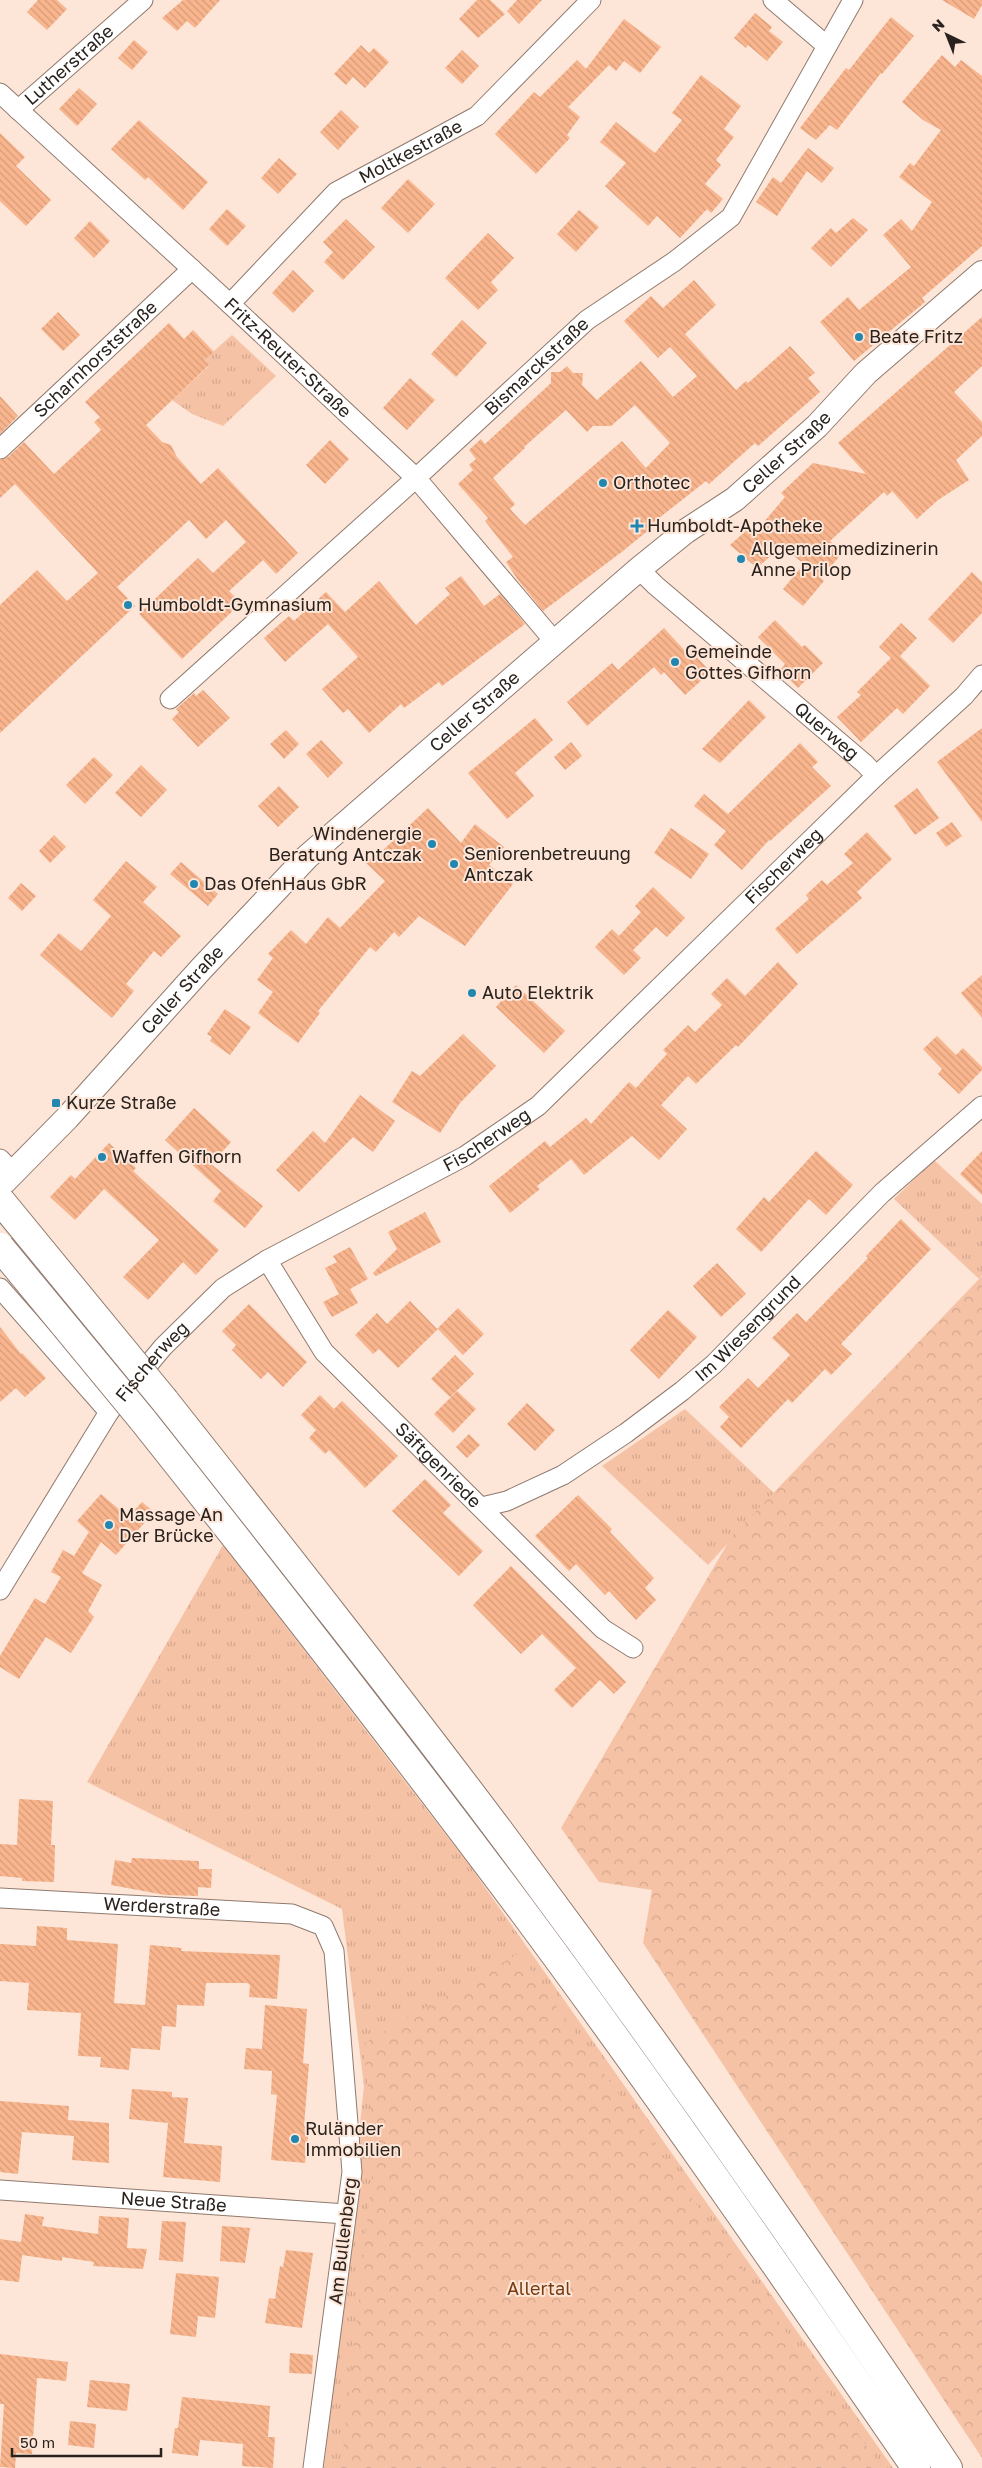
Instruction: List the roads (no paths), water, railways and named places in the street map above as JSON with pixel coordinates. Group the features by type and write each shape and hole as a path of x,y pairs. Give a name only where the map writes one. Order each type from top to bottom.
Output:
{"highway":[{"path":"0,1200 165,1401 334,1615 499,1831 626,2003 853,2326 948,2468"},
{"path":"0,1247 142,1419 278,1591 521,1908 694,2149 916,2468"}],"street":[{"name":"Lutherstraße","path":"18,110 143,0"},
{"name":"Moltkestraße","path":"230,304 336,192 477,116 590,0"},
{"path":"773,0 827,46"},
{"name":"Bismarckstraße","path":"170,699 416,478 587,320 675,262 731,217 853,0"},
{"name":"Fritz-Reuter-Straße","path":"0,93 416,478 555,642"},
{"name":"Scharnhorststraße","path":"0,450 192,269"},
{"name":"Celler Straße","path":"4,1173 308,857 639,569 686,531 735,499 817,426 866,373 982,273"},
{"name":"Querweg","path":"639,569 655,585 865,764 876,776"},
{"name":"Fischerweg","path":"0,1590 109,1412 163,1347 223,1288 267,1260 464,1156 538,1106 876,776 964,696 982,675"},
{"path":"964,696 982,688"},
{"name":"Im Wiesengrund","path":"482,1507 507,1501 563,1475 626,1433 682,1391 714,1364 882,1193 982,1106"},
{"name":"Säftgenriede","path":"267,1260 324,1352 603,1629 633,1648"},
{"path":"0,1288 109,1412"},
{"name":"Werderstraße","path":"0,1898 292,1914 323,1926"},
{"name":"Am Bullenberg","path":"313,2468 352,2172 334,1951 323,1926"},
{"name":"Neue Straße","path":"0,2190 346,2214"}],"place":[{"name":"Beate Fritz","path":"859,337"},
{"name":"Orthotec","path":"603,483"},
{"name":"Humboldt-Apotheke","path":"637,526"},
{"name":"Allgemeinmedizinerin Anne Prilop","path":"741,559"},
{"name":"Humboldt-Gymnasium","path":"128,605"},
{"name":"Gemeinde Gottes Gifhorn","path":"675,662"},
{"name":"Windenergie Beratung Antczak","path":"432,844"},
{"name":"Seniorenbetreuung Antczak","path":"454,864"},
{"name":"Das OfenHaus GbR","path":"194,884"},
{"name":"Auto Elektrik","path":"472,993"},
{"name":"Kurze Straße","path":"56,1103"},
{"name":"Waffen Gifhorn","path":"102,1157"},
{"name":"Massage An Der Brücke","path":"109,1525"},
{"name":"Ruländer Immobilien","path":"295,2139"}],"park label":[{"name":"Allertal","path":"539,2289"}]}
